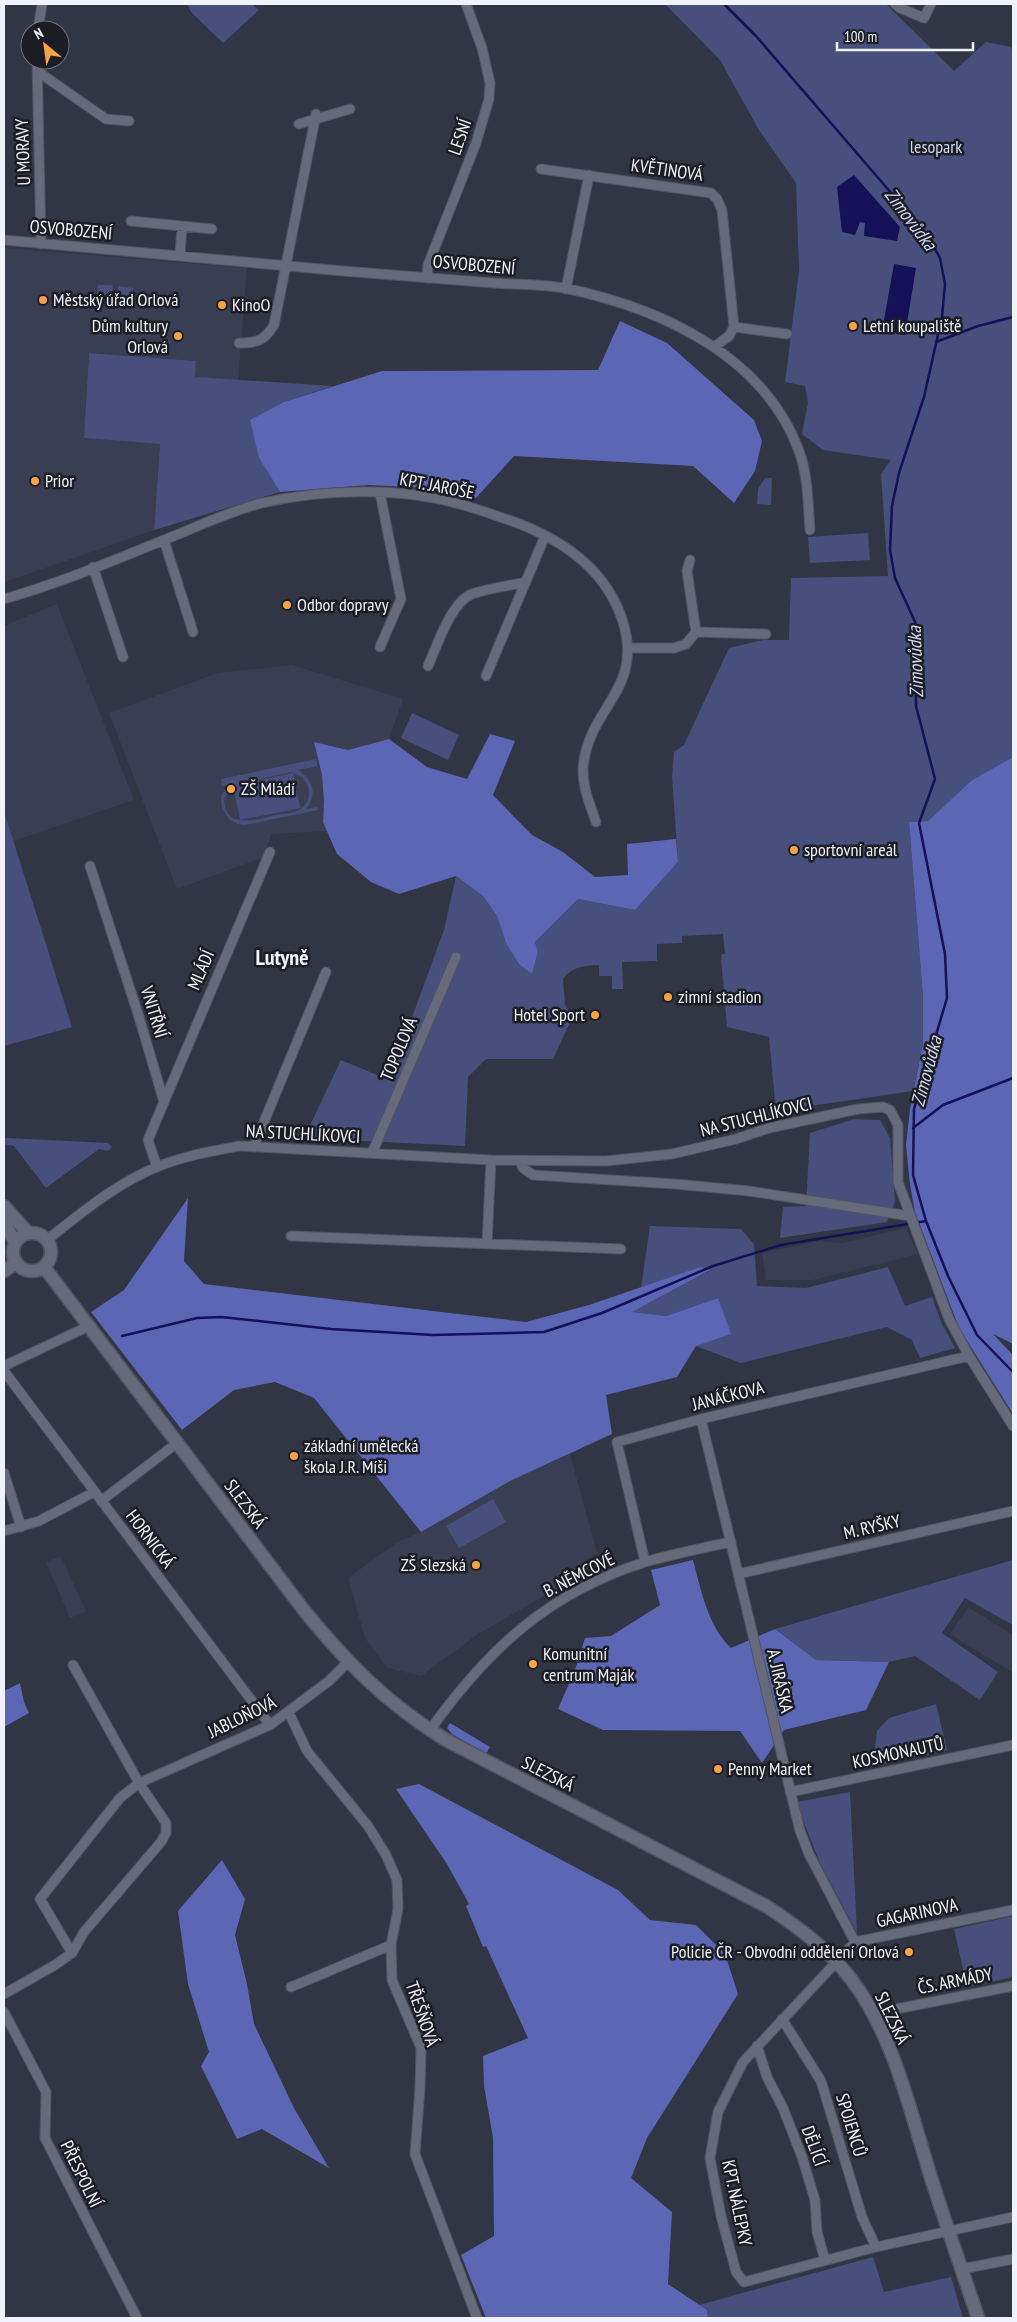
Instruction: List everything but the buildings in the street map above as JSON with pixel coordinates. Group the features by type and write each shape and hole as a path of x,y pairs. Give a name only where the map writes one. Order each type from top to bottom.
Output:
{"street":[{"path":"40,20 42,4"},
{"name":"LESNÍ","path":"427,278 428,265 476,143 489,98 490,83 482,48 466,4"},
{"path":"895,4 924,18 931,4"},
{"path":"37,71 106,119 130,121"},
{"name":"U MORAVY","path":"37,71 42,244"},
{"path":"300,124 315,117 350,109"},
{"path":"239,343 255,343 266,338 274,326 315,117"},
{"name":"KVĚTINOVÁ","path":"541,170 711,193 717,199 722,210 734,327"},
{"path":"566,289 589,175"},
{"path":"131,221 212,228"},
{"path":"180,256 182,226"},
{"name":"OSVOBOZENÍ","path":"4,240 566,289 613,300 697,335 747,372 766,392 793,437 803,465 810,530"},
{"path":"714,347 729,336 734,327 787,334"},
{"path":"380,493 401,599 380,647"},
{"name":"KPT. JAROŠE","path":"4,599 263,503 309,495 401,494 457,503 520,524 545,536 584,560 602,579 610,591 623,621 629,648 624,677 588,743 584,761 583,778 596,822"},
{"path":"486,676 545,536"},
{"path":"164,540 193,632"},
{"path":"629,648 674,648 686,644 696,632 687,571 690,560"},
{"path":"94,567 123,657"},
{"path":"428,666 451,615 461,601 471,594 526,582"},
{"path":"696,632 766,634"},
{"name":"MLÁDÍ","path":"164,1102 270,852"},
{"name":"VNITŘNÍ","path":"90,866 139,1017 164,1102"},
{"name":"TOPOLOVÁ","path":"372,1153 456,957"},
{"path":"254,1146 326,972"},
{"path":"157,1167 148,1140 164,1102"},
{"name":"NA STUCHLÍKOVCI","path":"47,1240 128,1182 157,1167 212,1151 254,1146 491,1160 606,1161 672,1154 736,1139 769,1128 858,1109 883,1107 890,1110 898,1125 898,1182 949,1319 969,1356 1013,1426"},
{"path":"487,1244 491,1160"},
{"path":"520,1161 523,1168 533,1176 749,1191 910,1216"},
{"path":"4,1206 28,1233"},
{"path":"4,1222 15,1242"},
{"path":"28,1233 39,1234 47,1240 50,1245 50,1257 44,1267 32,1271 26,1270 16,1263 12,1252 15,1242 28,1233"},
{"path":"291,1236 621,1249"},
{"path":"4,1271 16,1263"},
{"name":"SLEZSKÁ","path":"44,1267 299,1604 348,1662 392,1703 430,1730 495,1767 766,1906 810,1936 837,1963 852,1980 874,2017 895,2065 947,2230 978,2318"},
{"path":"4,1366 89,1326"},
{"name":"JANÁČKOVA","path":"645,1562 616,1442 700,1418 969,1356"},
{"name":"HORNICKÁ","path":"4,1371 270,1725"},
{"name":"A. JIRÁSKA","path":"700,1418 800,1831 809,1854 855,1942"},
{"path":"101,1501 177,1443"},
{"path":"4,1473 21,1527"},
{"path":"4,1531 39,1521 94,1492"},
{"name":"M. RYŠKY","path":"738,1574 1013,1510"},
{"name":"B. NĚMCOVÉ","path":"430,1730 463,1686 493,1653 515,1632 561,1599 606,1577 645,1562 731,1542"},
{"name":"JABLOŇOVÁ","path":"72,1952 40,1899 120,1798 139,1782 270,1725 289,1713 329,1681 348,1662"},
{"path":"4,1994 55,1965 72,1952 84,1932 161,1842 166,1833 166,1823 139,1782 74,1665"},
{"name":"TŘEŠŇOVÁ","path":"289,1713 307,1751 368,1826 386,1855 397,1880 398,1909 391,1945 392,1980 421,2048 415,2154 477,2318"},
{"name":"KOSMONAUTŮ","path":"790,1792 1013,1745"},
{"name":"GAGARINOVA","path":"837,1963 855,1942 1013,1910"},
{"path":"291,1987 391,1945"},
{"name":"KPT. NÁLEPKY","path":"837,1963 782,2018 743,2062 718,2112 710,2158 721,2216 736,2272 744,2282 947,2230"},
{"name":"ČS. ARMÁDY","path":"874,2017 896,2009 1013,1986"},
{"name":"PŘESPOLNÍ","path":"4,2012 46,2092 45,2138 137,2318"},
{"name":"SPOJENCŮ","path":"782,2018 821,2081 862,2217 876,2247"},
{"name":"DĚLÍCÍ","path":"757,2046 767,2077 783,2108 802,2157 815,2200 817,2232 825,2260"},
{"path":"947,2230 1013,2217"},
{"path":"962,2269 1013,2259"}],"shaded area":[{"path":"854,175 900,227 897,241 864,236 865,223 860,222 855,235 842,232 837,187"},
{"path":"4,248 247,268 238,381 195,377 196,361 89,353 84,438 160,444 154,530 5,582"},
{"path":"894,264 916,268 905,335 882,331"},
{"path":"620,321 667,343 754,420 762,441 755,471 734,503 693,466 514,456 476,498 428,488 369,485 280,492 259,458 250,420 284,402 382,371 598,370"},
{"path":"57,604 134,800 13,841 4,811 4,626"},
{"name":"ZŠ Mládí","path":"292,665 403,699 389,739 348,750 315,742 322,775 323,822 327,831 271,834 264,857 177,889 109,713 218,673"},
{"path":"490,734 515,741 493,795 532,835 563,852 595,877 628,875 627,844 676,839 678,862 635,910 578,899 535,942 538,952 532,974 519,964 506,943 497,916 483,896 456,876 399,894 371,882 337,854 323,822 322,775 314,742 348,750 389,739 427,767 467,779"},
{"path":"1013,757 1013,1344 993,1334 1013,1355 1013,1414 959,1328 915,1212 906,1145 910,1109 923,1043 923,997 909,822 928,821 972,780"},
{"path":"188,1198 184,1261 204,1284 526,1322 589,1305 700,1267 710,1270 632,1312 666,1316 718,1298 731,1334 696,1346 677,1377 606,1395 612,1434 510,1481 421,1532 314,1398 275,1382 234,1390 182,1430 91,1312 124,1290"},
{"path":"906,1228 918,1254 813,1280 766,1280 762,1253 819,1241 843,1243"},
{"name":"ZŠ Slezská","path":"570,1454 597,1553 584,1561 589,1570 478,1634 421,1676 387,1668 365,1638 348,1578 396,1543 421,1532 510,1481"},
{"path":"61,1556 86,1611 70,1618 46,1562"},
{"path":"693,1560 706,1607 716,1629 731,1648 775,1629 816,1660 889,1662 866,1710 784,1730 762,1763 740,1731 603,1730 558,1709 576,1667 585,1638 611,1636 660,1605 651,1570"},
{"path":"968,1607 1013,1635 1013,1673 950,1634"},
{"path":"20,1683 24,1702 29,1713 4,1727 4,1691"},
{"path":"450,1723 490,1747 486,1754 452,1734 447,1728"},
{"path":"419,1784 618,1890 650,1920 696,1925 725,1954 738,1994 647,2138 631,2178 672,2212 668,2284 707,2310 708,2318 486,2318 461,2255 494,2236 493,2138 484,2086 483,2056 528,2038 486,1946 483,1947 466,1906 469,1904 447,1864 396,1789"},
{"path":"222,1860 245,1899 235,1935 247,1984 254,2024 294,2108 329,2168 262,2129 237,2139 201,2066 209,2052 188,1984 178,1911"}],"green space":[{"path":"187,4 252,4 259,10 223,43 191,12"},
{"name":"lesopark","path":"665,4 886,4 954,71 986,42 1011,47 1013,52 1013,757 972,780 928,821 909,822 923,997 923,1043 913,1091 776,1111 769,1037 727,1027 721,958 722,954 725,954 723,934 682,936 682,943 657,944 657,961 622,962 623,989 612,989 612,976 599,976 599,965 579,967 571,971 563,979 565,1004 572,1018 553,1059 486,1059 468,1077 465,1146 304,1138 341,1060 389,1080 444,930 456,876 483,896 497,916 506,943 532,974 538,952 535,942 578,899 635,910 678,862 672,777 674,752 684,745 729,648 763,640 789,640 791,578 888,576 881,474 891,460 823,450 802,434 808,403 805,386 785,382 799,270 796,183 759,130 720,60"},
{"path":"98,285 113,285 112,296 97,294"},
{"path":"118,286 133,288 132,297 118,296"},
{"path":"89,353 196,361 195,377 333,386 284,402 259,458 280,492 154,530 160,444 84,438"},
{"path":"765,478 772,478 771,505 757,504 758,489"},
{"path":"868,533 870,560 810,563 808,537"},
{"path":"412,713 459,735 448,760 401,738"},
{"path":"316,759 317,766 298,770 307,778 312,788 312,798 306,809 317,807 318,810 245,825 237,824 229,819 222,808 221,796 228,785 222,786 221,779","holes":["291,772 302,777 308,786 309,792 306,803 297,811 251,820 240,820 300,808 293,773 234,785","233,785 240,820 230,816 224,799"]},
{"path":"4,811 72,1027 4,1046"},
{"path":"854,1119 880,1120 890,1138 895,1202 887,1222 780,1238 783,1207 806,1206 810,1133"},
{"path":"4,1139 108,1143 112,1147 108,1151 99,1149 46,1188 14,1146 4,1144"},
{"path":"650,1226 741,1229 754,1244 757,1286 806,1288 888,1267 905,1306 932,1297 942,1324 955,1348 920,1358 912,1340 887,1327 741,1363 696,1346 718,1298 666,1316 631,1312 709,1271 700,1267 641,1288"},
{"path":"493,1499 506,1522 459,1548 446,1526"},
{"path":"1013,1560 1013,1625 965,1598 942,1633 998,1672 980,1700 915,1656 889,1662 816,1660 775,1629"},
{"path":"936,1704 947,1750 873,1766 877,1731 889,1718"},
{"path":"850,1792 857,1933 820,1863 796,1802"},
{"path":"1013,1916 1013,1977 967,1987 954,1929"},
{"path":"873,2257 884,2292 951,2277 963,2318 708,2318 707,2310 699,2305"}],"waterway":[{"name":"Zimovůdka","path":"724,4 756,36 892,194 931,242 940,258 945,284 942,317 924,397 899,473 892,506 890,550 895,578 916,624 916,706 935,779 919,823 945,954 947,998 914,1109 913,1175 926,1221 948,1276 977,1335 1013,1372"},
{"path":"936,342 978,326 1013,317"},
{"path":"913,1128 943,1105 1013,1078"},
{"path":"122,1336 197,1318 221,1317 331,1329 433,1335 544,1332 602,1313 713,1266 781,1245 926,1221"}],"place":[{"name":"Městský úřad Orlová","path":"43,300"},
{"name":"KinoO","path":"222,305"},
{"name":"Letní koupaliště","path":"853,326"},
{"name":"Dům kultury Orlová","path":"178,336"},
{"name":"Prior","path":"35,481"},
{"name":"Odbor dopravy","path":"287,605"},
{"name":"ZŠ Mládí","path":"231,789"},
{"name":"sportovní areál","path":"794,850"},
{"name":"zimní stadion","path":"668,997"},
{"name":"Hotel Sport","path":"595,1015"},
{"name":"základní umělecká škola J.R. Míši","path":"294,1456"},
{"name":"ZŠ Slezská","path":"476,1565"},
{"name":"Komunitní centrum Maják","path":"533,1664"},
{"name":"Penny Market","path":"718,1769"},
{"name":"Policie ČR - Obvodní oddělení Orlová","path":"909,1952"}],"district":[{"name":"Lutyně","path":"282,957"}]}
